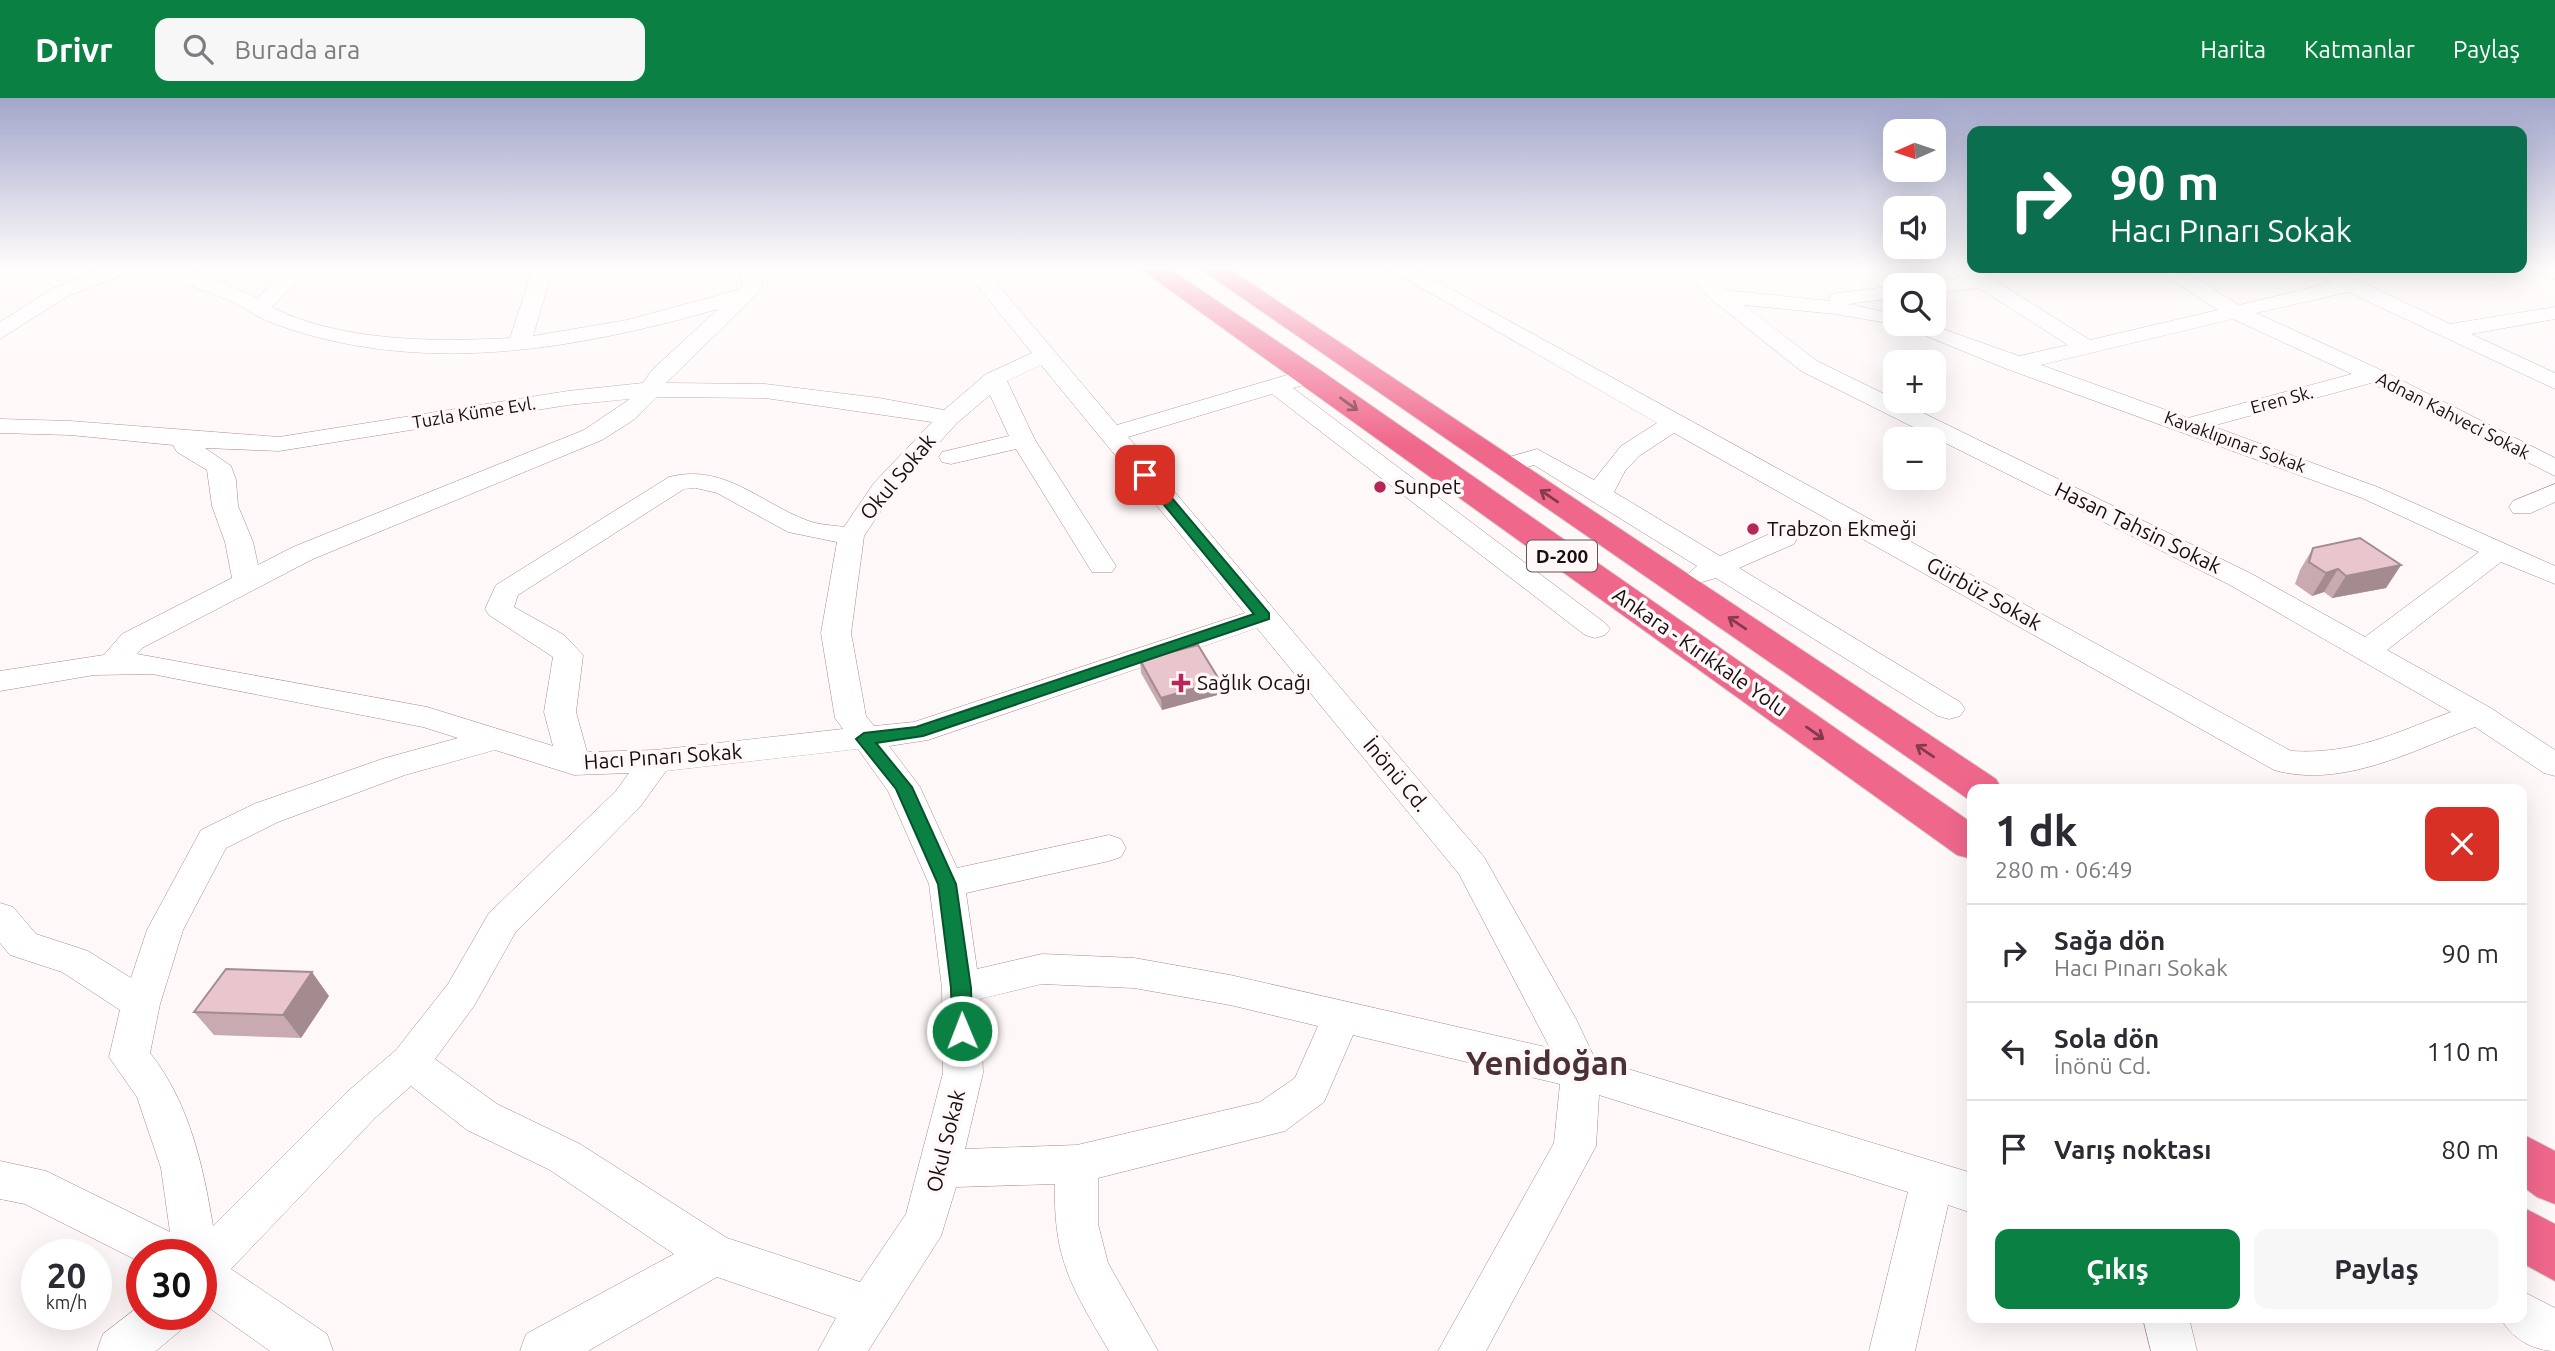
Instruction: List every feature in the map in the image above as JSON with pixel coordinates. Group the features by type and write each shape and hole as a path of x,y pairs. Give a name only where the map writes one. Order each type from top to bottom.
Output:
{"highway":[{"name":"Ankara - Kırıkkale Yolu","path":"1237,326 1967,840"},
{"name":"Ankara - Kırıkkale Yolu","path":"1298,326 1975,784"},
{"path":"2527,1160 2555,1180"},
{"path":"2527,1235 2555,1255"}],"street":[{"path":"311,326 410,347 466,349 601,334 621,326"},
{"path":"519,345 524,326"},
{"path":"114,662 132,640 303,553 593,435 627,414 644,398 647,390 706,326"},
{"name":"İnönü Cd.","path":"1022,326 1472,866 1562,1030 1581,1072 1575,1146 1461,1351"},
{"name":"Gürbüz Sokak","path":"1502,326 2285,762 2320,764 2358,759 2477,714"},
{"name":"Hasan Tahsin Sokak","path":"1759,326 1810,366 2240,579 2477,714 2555,765"},
{"path":"2054,326 2087,347"},
{"path":"2015,364 2178,326"},
{"name":"Adnan Kahveci Sokak","path":"2268,326 2374,375 2555,468"},
{"path":"2437,326 2555,382"},
{"path":"2447,331 2473,326"},
{"name":"Kavaklıpınar Sokak","path":"1941,336 2371,493 2555,576"},
{"name":"Okul Sokak","path":"848,1349 869,1307 926,1222 963,1073 961,988 947,884 903,787 850,718 836,633 851,536 883,488 949,418 994,379 1023,363 1046,356"},
{"name":"Eren Sk.","path":"2190,425 2374,375"},
{"path":"1112,434 1310,376"},
{"path":"994,379 1023,440 1102,566"},
{"path":"1276,386 1595,629"},
{"name":"Tuzla Küme Evl.","path":"0,426 54,425 236,444 279,444 568,398 647,390 765,391 879,405 949,418"},
{"path":"1600,495 1617,460 1675,422"},
{"path":"184,439 186,447 218,466 223,480 225,506 239,542 247,581"},
{"path":"951,457 1023,440"},
{"path":"1504,466 1536,456 1949,709"},
{"path":"574,764 560,712 568,655 559,644 514,624 499,609 506,592 678,482 696,479 725,484 765,511 799,527 851,536"},
{"path":"2522,507 2555,492"},
{"path":"1681,584 1784,538"},
{"path":"1502,559 1542,543"},
{"path":"2367,650 2500,549"},
{"name":"Hacı Pınarı Sokak","path":"5,683 67,666 114,662 152,664 427,717 574,764 656,761 917,732 1264,616"},
{"path":"195,1239 181,1168 155,1089 129,1057 141,1004 165,930 213,839 266,813 394,767 495,739"},
{"path":"217,1255 360,1105 410,1062 461,995 502,923 628,799 656,761"},
{"path":"947,884 1109,848"},
{"path":"0,917 23,945 75,961 141,1004"},
{"path":"961,988 1042,969 1134,973 1230,990 1581,1072 1952,1188 1892,1351"},
{"path":"939,1169 1077,1164 1270,1118 1310,1090 1342,1016"},
{"path":"410,1062 482,1117 565,1157 714,1255 869,1307"},
{"path":"1077,1164 1076,1224 1087,1271 1135,1351"},
{"path":"0,1180 31,1185 138,1239"},
{"path":"543,1351 714,1255"},
{"path":"217,1284 310,1351"},
{"path":"2527,1316 2555,1335"},
{"path":"2167,1323 2174,1351"},
{"path":"120,1351 145,1330"}],"building":[{"path":"2360,538 2401,565 2346,576 2338,569 2326,573 2309,562 2313,548"},
{"name":"Sağlık Ocağı","path":"1198,645 1220,681 1161,698 1140,660"},
{"path":"226,969 312,972 283,1015 194,1012"}],"place":[{"name":"Sunpet","path":"1380,487"},
{"name":"Trabzon Ekmeği","path":"1753,529"},
{"name":"Sağlık Ocağı","path":"1181,683"}],"district":[{"name":"Yenidoğan","path":"1547,1063"}],"route":[{"path":"962,1031 961,988 947,884 903,787 864,739 917,732 1264,616 1145,475"}]}
